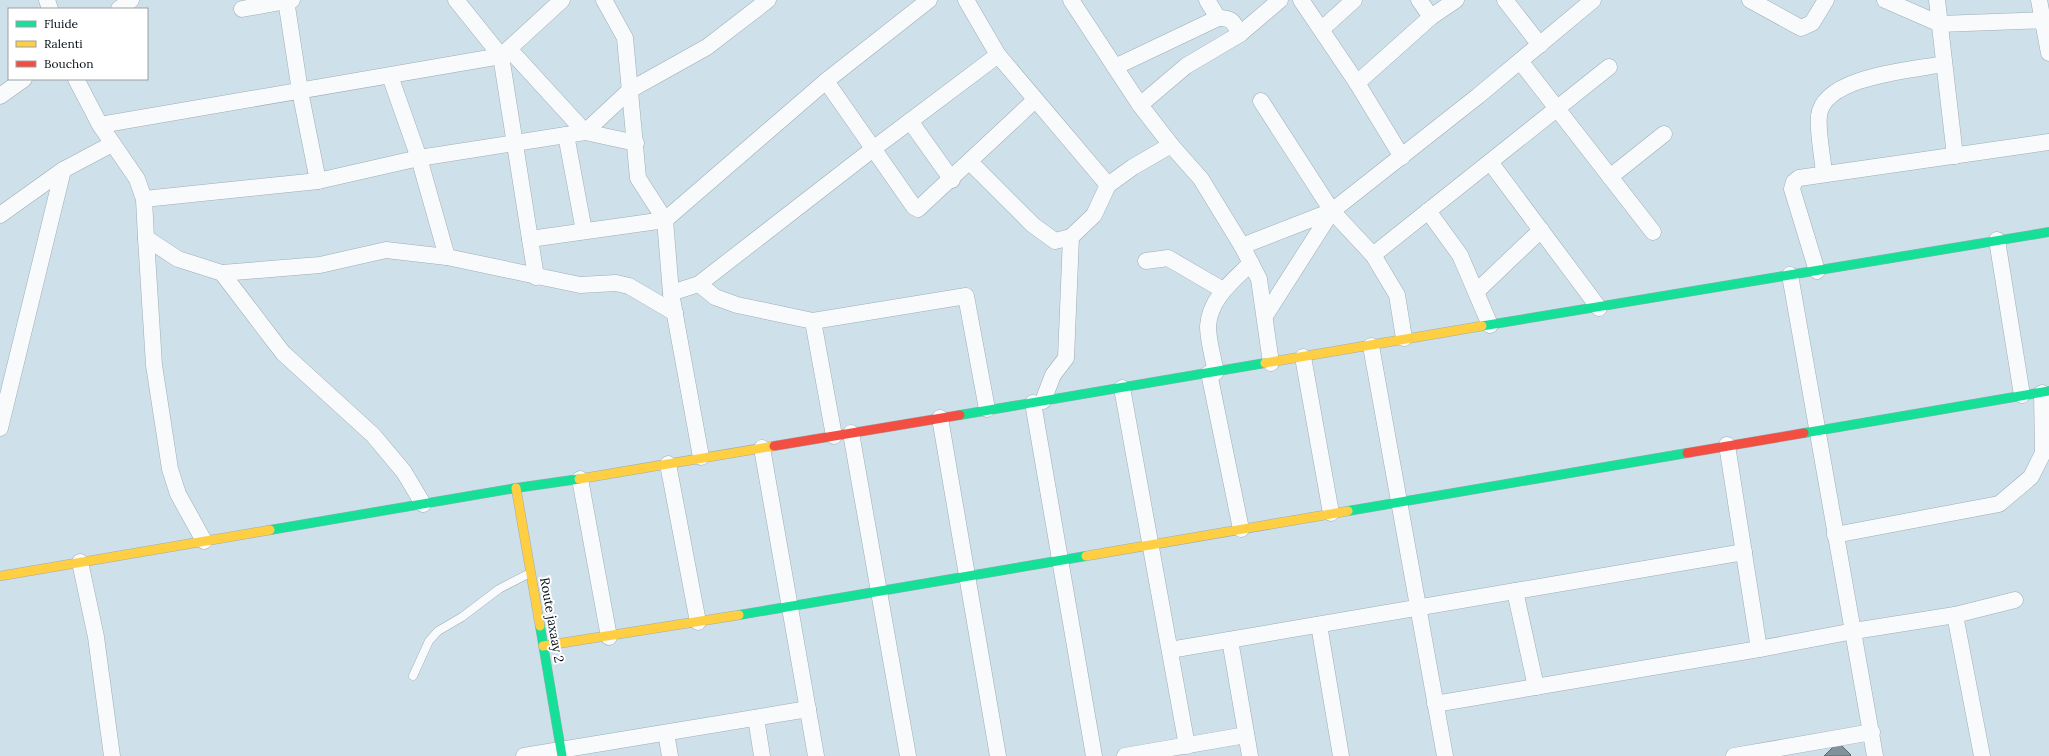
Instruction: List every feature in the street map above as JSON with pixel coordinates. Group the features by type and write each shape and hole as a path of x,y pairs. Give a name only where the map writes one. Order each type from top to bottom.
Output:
{"street":[{"path":"120,8 131,0"},
{"path":"242,9 288,0 300,91 318,181"},
{"path":"457,0 505,53 585,132"},
{"path":"100,125 390,76 505,53 562,0"},
{"path":"604,0 625,38 636,143 638,178 665,220 671,293 702,457"},
{"path":"585,132 630,90 707,47 768,0"},
{"path":"530,239 665,220 826,81 929,0"},
{"path":"966,0 998,54 1035,100 1108,185"},
{"path":"1071,0 1140,105 1171,145 1201,178 1242,246 1259,278 1272,363"},
{"path":"1207,0 1218,18"},
{"path":"1140,105 1186,66 1240,34 1280,0"},
{"path":"1301,0 1357,82 1402,156"},
{"path":"1322,29 1354,0"},
{"path":"1419,0 1431,17"},
{"path":"1357,82 1431,17 1456,0"},
{"path":"1505,0 1540,45"},
{"path":"1242,246 1332,211 1540,45 1593,0"},
{"path":"1750,0 1801,28 1812,23 1826,0"},
{"path":"1884,0 1940,24 2046,20"},
{"path":"1938,0 1955,156"},
{"path":"2039,0 2046,20 2049,53"},
{"path":"1115,67 1218,18 1228,18 1232,20 1240,34"},
{"path":"505,53 514,142 536,277"},
{"path":"671,293 699,284 998,54"},
{"path":"1520,61 1653,232"},
{"path":"1824,174 1818,116 1825,102 1840,88 1867,78 1944,64"},
{"path":"1373,255 1609,67"},
{"path":"390,76 419,158 446,257"},
{"path":"0,96 23,80"},
{"path":"77,80 100,125 137,179 144,199 154,365 170,469 178,494 204,541"},
{"path":"826,81 914,207 918,209 952,180 1035,100"},
{"path":"1261,101 1332,211 1373,255 1397,295 1404,338"},
{"path":"910,121 952,180"},
{"path":"144,199 318,181 419,158 585,132 636,143"},
{"path":"1610,177 1664,134"},
{"path":"566,135 584,231"},
{"path":"1817,271 1792,189 1794,182 1799,178 2049,142"},
{"path":"0,215 63,170 112,144"},
{"path":"970,162 1034,225 1055,241 1071,237 1094,215 1108,185 1133,167 1171,145"},
{"path":"1490,162 1599,308"},
{"path":"0,428 63,170"},
{"path":"1428,210 1460,255 1490,325"},
{"path":"1265,316 1332,211"},
{"path":"1476,292 1541,230"},
{"path":"0,576 987,409 1038,402 1272,363 1371,346 1404,338 1599,308 2049,232"},
{"path":"1071,237 1066,358 1053,375 1038,402 1060,559 1094,756"},
{"path":"146,238 178,259 222,273 320,265 386,250 446,257 580,286 616,283 629,286 675,313"},
{"path":"1998,240 2022,396"},
{"path":"1146,261 1168,258 1223,290"},
{"path":"1240,529 1212,373 1208,326 1212,307 1223,290 1251,263"},
{"path":"222,273 283,353 373,435 404,472 423,504"},
{"path":"1790,275 1835,535 1872,732 1875,756"},
{"path":"699,284 715,297 736,305 813,321 966,296 987,409"},
{"path":"813,321 834,436"},
{"path":"1371,346 1444,756"},
{"path":"1303,357 1331,513"},
{"path":"1122,388 1187,746"},
{"path":"544,646 698,622 1399,501 2045,392 2043,453 2031,477 2000,504 1835,535"},
{"path":"940,418 998,756"},
{"path":"851,433 908,756"},
{"path":"1727,445 1759,649"},
{"path":"762,448 791,606 816,756"},
{"path":"668,464 698,622"},
{"path":"580,479 609,637"},
{"name":"Route jaxaay 2","path":"516,488 562,752"},
{"path":"1170,650 1744,552"},
{"path":"80,562 96,637 112,756"},
{"path":"1515,591 1536,687"},
{"path":"1435,704 1759,649 1854,631 1955,615 2015,600"},
{"path":"1955,615 1982,756"},
{"path":"1319,625 1341,756"},
{"path":"1230,640 1250,756"},
{"path":"524,756 562,752 808,709"},
{"path":"756,718 762,756"},
{"path":"1740,756 1872,732"},
{"path":"666,733 670,756"},
{"path":"1125,756 1246,735"}],"lane":[{"path":"413,676 429,641 438,631 462,617 499,589 531,572"}],"building":[{"path":"1838,742 1851,755 1850,756 1824,756"}],"traffic: fast":[{"path":"1482,326 2049,232"},
{"path":"960,415 1265,363"},
{"path":"1804,433 2049,391"},
{"path":"1348,511 1687,453"},
{"path":"270,530 516,488 579,479"},
{"path":"739,615 1086,556"},
{"path":"540,626 562,756"}],"traffic: slow":[{"path":"1265,363 1482,326"},
{"path":"579,479 774,446"},
{"path":"516,488 540,626"},
{"path":"1086,556 1348,511"},
{"path":"0,576 270,530"},
{"path":"543,646 739,615"}],"traffic: jam":[{"path":"774,446 960,415"},
{"path":"1687,453 1804,433"}]}
